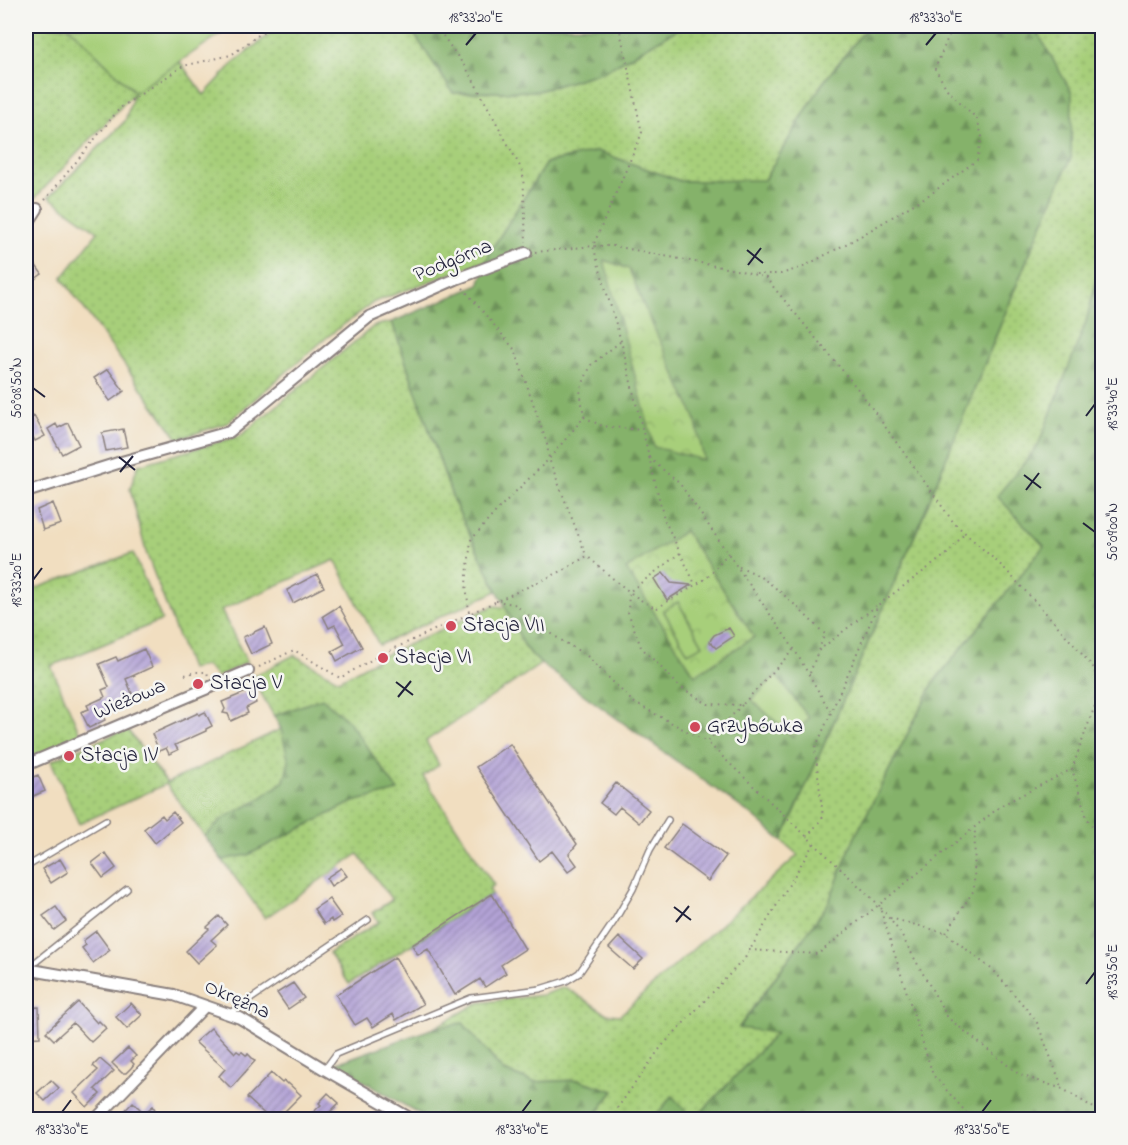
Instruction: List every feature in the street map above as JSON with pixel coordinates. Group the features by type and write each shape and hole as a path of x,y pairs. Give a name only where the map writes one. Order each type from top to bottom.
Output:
{"street":[{"path":"26,226 37,209"},
{"name":"Podgórna","path":"26,492 229,432 369,317 456,279 526,253"},
{"name":"Wieżowa","path":"26,765 249,671"},
{"name":"Okrężna","path":"26,969 174,995 240,1018 413,1119"},
{"path":"95,1119 205,1006"}],"lane":[{"path":"26,867 106,820"},
{"path":"324,1069 336,1054 471,998 540,989 566,981 579,973 615,920 633,889 650,850 668,820"},
{"path":"26,969 127,889"},
{"path":"229,1014 368,920"}],"path":[{"path":"37,209 120,108 183,66 231,55 271,26"},
{"path":"436,26 470,74 523,172 526,253"},
{"path":"618,26 642,133 593,246 621,341 664,519 695,584"},
{"path":"753,274 781,274 804,267 932,193 977,160 982,136 977,119 946,90 936,69 949,35 960,26"},
{"name":"Podgórna","path":"526,253 614,246 753,274"},
{"path":"753,274 766,278 861,393 954,523 1004,568 1093,667 1101,689 1072,769 1087,818 1102,840"},
{"path":"456,279 514,350 547,444 549,459 586,556 629,592 651,607 657,608 707,578 728,553"},
{"path":"469,612 466,584 471,540 500,507 549,459 584,417 580,390 591,365 621,341"},
{"path":"584,417 602,426 642,430"},
{"path":"649,458 681,484 794,649 830,711"},
{"path":"819,651 878,604 947,554 965,533"},
{"path":"680,553 629,592 628,612 641,647 680,687 708,704 742,705"},
{"path":"249,671 294,650 340,678 378,656 562,571 586,556"},
{"path":"738,567 750,571 768,583 825,634 809,675"},
{"path":"496,601 514,604 556,637 587,656 633,702 707,742 879,905 899,931 948,1018 1020,1075 1063,1089 1102,1113"},
{"path":"807,837 823,817 814,749 878,604"},
{"path":"707,742 794,649"},
{"path":"185,675 207,672 213,687"},
{"path":"749,950 818,954 1002,805 1072,769"},
{"path":"946,933 974,890 975,827"},
{"path":"615,1119 616,1110 661,1047 745,958 814,843"},
{"path":"879,905 933,1075 973,1119"},
{"path":"888,918 946,933 994,972 1036,1020 1063,1089"}],"green space":[{"path":"26,26 68,26 134,91 180,62 204,95 233,64 279,26 409,26 454,93 538,91 605,71 683,26 868,26 822,84 764,181 680,181 597,151 546,163 490,252 488,260 374,302 326,338 227,423 178,439 62,278 98,232 49,197 125,121 134,93 36,197 26,212"},
{"path":"68,26 215,26 222,33 135,92"},
{"path":"409,26 683,26 605,71 538,91 453,93"},
{"path":"868,26 1029,26 1036,30 1072,93 1071,157 918,528 782,841 753,816 541,664 526,649 454,502 392,322 479,285 490,252 546,163 597,151 680,181 764,180 822,84"},
{"path":"1029,26 1102,26 1102,260 1086,322 1045,546 934,682 853,841 828,904 739,1027 777,1033 695,1119 672,1097 653,1119 592,1120 613,1092 579,1080 533,1082 503,1071 463,1023 434,1028 478,1003 542,995 565,987 607,1014 620,1015 798,855 782,841 918,528 1071,157 1036,30"},
{"path":"604,260 629,269 695,418 704,460 654,447"},
{"path":"1102,260 1102,1119 695,1119 776,1033 739,1028 828,904 853,841 934,682 1044,546 997,496 1038,446 1086,322"},
{"path":"392,322 454,502 497,591 379,645 335,560 221,610 247,662 217,677 206,666 190,669 146,552 130,489 138,465 240,436 374,326"},
{"path":"685,531 754,637 695,675 626,569"},
{"path":"133,553 162,620 51,666 82,738 26,762 26,592"},
{"path":"678,602 703,645 688,653 663,610"},
{"path":"493,606 506,607 526,649 541,664 426,741 439,765 423,776 494,885 489,889 492,894 349,984 329,953 379,922 372,913 392,900 358,854 265,918 166,784 79,824 51,761 127,729 167,783 281,729 252,677 294,655 339,680 385,655"},
{"path":"776,675 809,718 793,737 752,700"},
{"path":"322,698 350,723 398,791 353,802 248,855 222,860 205,836 225,817 255,802 284,781 289,762 281,729 274,716"},
{"path":"463,1023 503,1071 533,1082 579,1080 614,1091 592,1119 428,1119 334,1064 434,1028"},
{"path":"672,1096 693,1119 653,1119"}],"building":[{"path":"32,260 42,274 29,283 26,278 26,264"},
{"path":"108,369 124,391 110,401 94,378"},
{"path":"34,416 45,436 35,441 26,423 26,420"},
{"path":"68,423 79,445 62,454 48,429 56,424 58,428"},
{"path":"123,429 127,447 106,451 102,433"},
{"path":"53,503 61,524 43,530 37,510"},
{"path":"663,573 671,583 691,585 667,600 654,579"},
{"path":"317,574 324,587 293,603 287,590"},
{"path":"339,606 362,647 337,661 332,651 345,644 335,625 329,628 323,616"},
{"path":"265,627 272,644 251,654 243,637"},
{"path":"729,628 734,636 716,648 710,642 711,639 714,635"},
{"path":"144,649 152,667 126,679 133,696 121,702 122,706 102,714 105,720 89,728 81,712 89,709 87,705 105,697 102,690 109,687 99,664 116,657 118,661"},
{"path":"251,690 256,703 246,708 248,713 231,721 228,714 223,713 225,709 222,702"},
{"path":"205,712 212,726 175,745 178,750 169,754 166,748 159,751 152,734"},
{"path":"510,744 577,844 569,854 577,865 568,872 552,851 539,861 476,767"},
{"path":"38,775 45,791 26,799 26,780"},
{"path":"616,783 649,810 639,823 620,807 614,814 600,803"},
{"path":"173,812 181,822 155,843 144,829 162,815 165,819"},
{"path":"682,824 726,856 708,881 664,848"},
{"path":"105,853 116,868 103,878 92,863"},
{"path":"60,859 68,872 51,883 42,869"},
{"path":"341,868 347,876 331,886 326,878"},
{"path":"492,894 525,949 501,965 506,973 485,987 480,979 455,995 428,949 418,955 412,945"},
{"path":"329,899 341,916 324,924 314,909"},
{"path":"56,907 66,921 54,930 43,916"},
{"path":"219,916 227,925 211,940 217,945 197,963 186,951"},
{"path":"96,931 110,950 93,963 82,948 86,945 83,941"},
{"path":"619,937 643,959 633,969 609,948"},
{"path":"395,957 423,1004 396,1020 393,1014 373,1027 367,1018 355,1025 336,995"},
{"path":"293,983 304,998 288,1009 277,993"},
{"path":"78,1002 97,1023 99,1021 106,1028 91,1042 73,1023 54,1040 46,1032"},
{"path":"131,1003 142,1015 127,1029 116,1017"},
{"path":"39,1007 40,1037 26,1038 26,1008"},
{"path":"211,1028 235,1053 237,1051 248,1054 255,1061 231,1088 219,1076 225,1069 195,1042"},
{"path":"128,1048 136,1056 131,1061 134,1064 131,1068 126,1073 122,1073 112,1063"},
{"path":"100,1059 114,1071 95,1089 100,1094 87,1107 74,1093 98,1070 93,1066"},
{"path":"271,1073 282,1083 284,1081 288,1083 301,1095 277,1119 270,1119 247,1098"},
{"path":"51,1080 59,1088 45,1101 37,1093"},
{"path":"328,1093 339,1103 323,1119 306,1119 321,1105 319,1103"},
{"path":"133,1102 144,1113 153,1106 160,1119 117,1119"}],"place":[{"name":"Stacja VII","path":"451,626"},
{"name":"Stacja VI","path":"383,658"},
{"name":"Stacja V","path":"198,684"},
{"name":"Grzybówka","path":"695,727"},
{"name":"Stacja IV","path":"69,756"}]}
